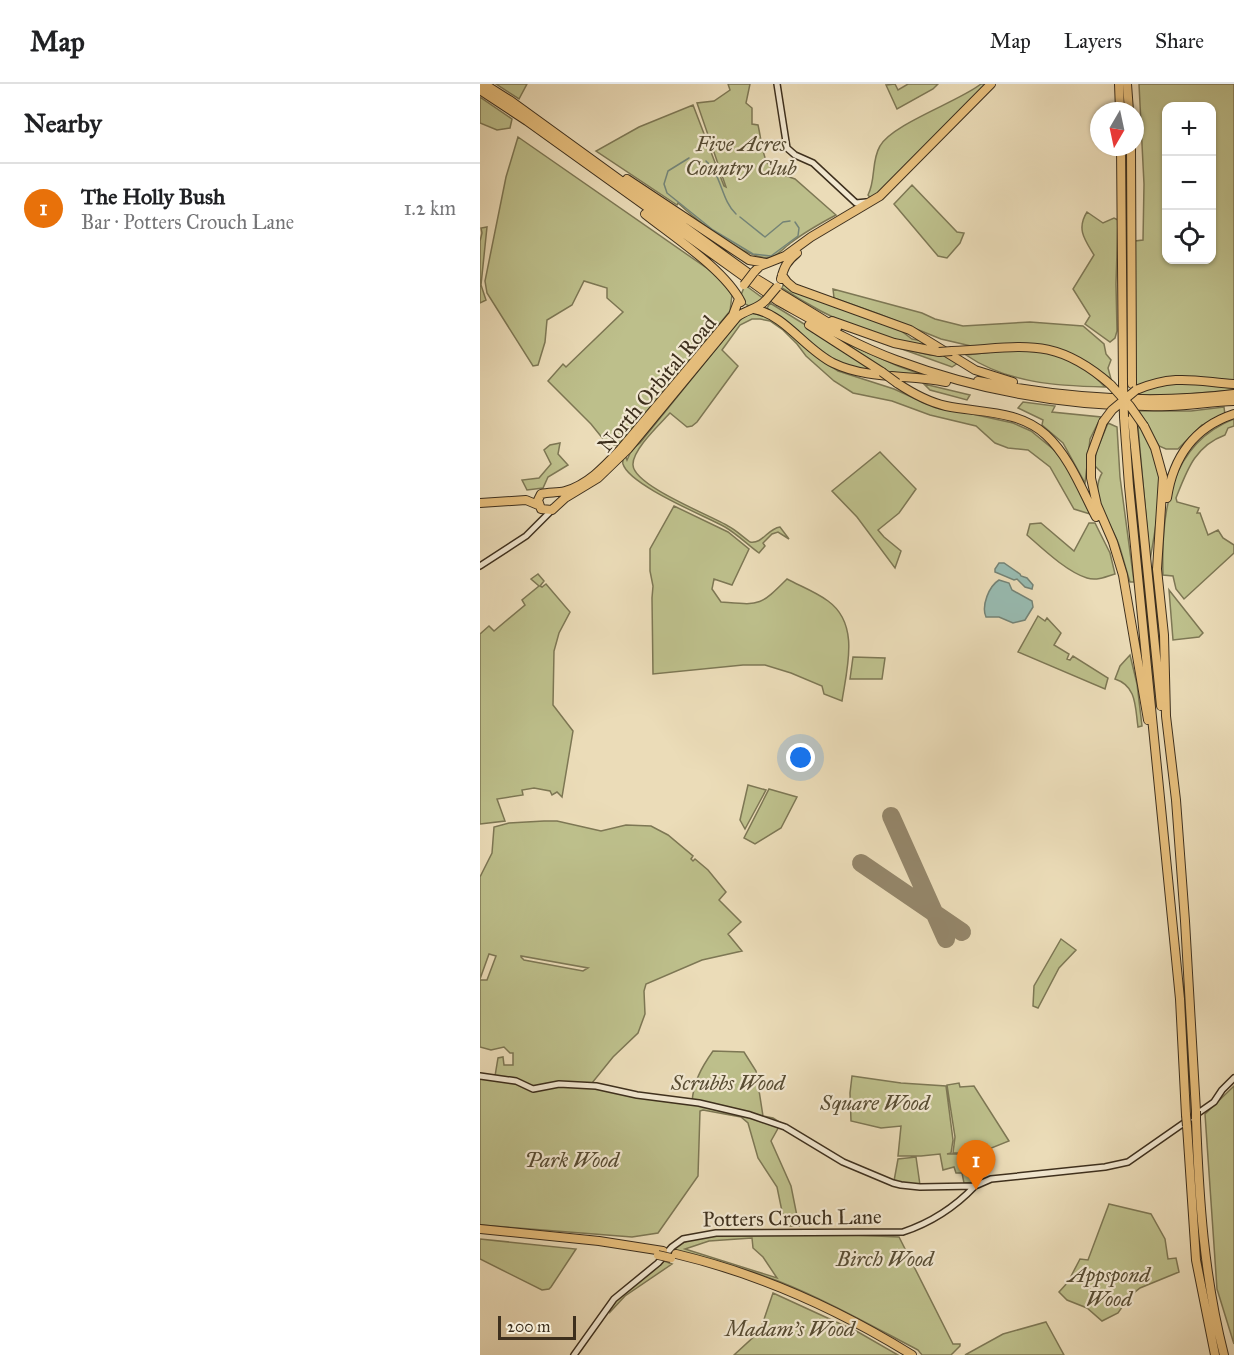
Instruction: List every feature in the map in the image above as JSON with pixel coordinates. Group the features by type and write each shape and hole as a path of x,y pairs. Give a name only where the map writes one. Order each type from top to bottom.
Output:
{"highway":[{"path":"484,84 755,278 831,325 858,338 940,370 999,385 1066,395 1134,400 1234,394"},
{"path":"767,263 785,256 858,206 873,201 896,182 991,84"},
{"path":"782,274 789,260 804,248 872,208 890,194 998,84"},
{"path":"1119,84 1120,102"},
{"path":"1127,84 1128,102"},
{"path":"480,90 520,116 778,302 820,325 895,360 979,387"},
{"path":"1121,156 1130,386 1103,423 1091,455 1090,478 1096,505 1113,542 1120,566 1162,815"},
{"path":"1131,156 1129,486 1180,999 1196,1260 1215,1355"},
{"path":"592,169 600,179 722,276 735,289 744,306 771,314 825,358 847,369 915,377 1032,397 1103,405 1172,406 1234,400"},
{"path":"606,170 629,181 749,260 776,266 790,285 804,293 889,321 918,334 975,370 998,379 1066,395"},
{"name":"North Orbital Road","path":"540,503 555,493 586,481 619,451 733,315 744,285 760,266 767,263"},
{"name":"North Orbital Road","path":"552,510 598,478 622,456 737,317 759,307 777,287 782,274"},
{"path":"778,302 787,311 920,397 945,406 1010,416 1046,435 1061,452 1120,566"},
{"path":"820,317 894,343 939,352 1018,347 1048,349 1079,360 1111,385 1123,398 1143,426 1158,457 1163,477 1157,568 1164,635 1166,716 1179,834 1200,1210 1210,1295 1224,1355"},
{"path":"1130,386 1174,379 1234,384"},
{"path":"1158,552 1170,483 1179,458 1186,447 1204,429 1234,414"},
{"path":"1128,417 1136,472 1178,869 1190,1014"},
{"path":"555,493 560,497 561,502"},
{"path":"480,498 540,503"},
{"path":"480,503 526,500 540,503 552,510"},
{"path":"480,1228 599,1241 730,1269 793,1292 866,1326 912,1355"},
{"path":"480,1233 660,1253"},
{"path":"673,1256 737,1276 800,1300 854,1326 904,1355"}],"street":[{"path":"777,84 787,148 795,155 813,163 858,206"},
{"path":"540,503 540,520"},
{"path":"480,566 520,540 552,510"},
{"path":"480,1076 516,1081 533,1089 559,1084 596,1086 637,1095 710,1105 785,1127 843,1162 901,1185 975,1186 990,1179 1105,1167 1128,1162 1214,1102 1234,1078"},
{"name":"Potters Crouch Lane","path":"574,1355 614,1299 658,1263 672,1246 683,1239 717,1233 903,1232 916,1228 960,1202 975,1186"}],"green space":[{"path":"496,84 527,84 519,99"},
{"name":"Five Acres Country Club","path":"728,84 750,84 746,103 752,108 752,124 758,125 765,159 772,166 769,170 795,179 836,215 803,234 774,256 764,257 738,248 709,229 678,203 677,205 596,151 639,127 693,105 726,187 697,103 714,101 730,90"},
{"path":"895,84 898,90 908,84 938,84 897,109 886,85"},
{"path":"981,84 987,84 885,189 871,199 868,195 875,158 880,146 887,138 898,129"},
{"path":"1139,84 1234,84 1234,381 1193,377 1135,387 1135,241 1143,240 1144,102 1140,102"},
{"path":"480,97 512,119 510,128 497,130 480,123"},
{"path":"518,137 708,269 722,281 732,295 730,311 620,445 608,445 591,424 548,381 563,364 566,367 623,312 607,298 607,288 584,281 572,305 547,320 545,342 538,365 533,366 487,293 485,281 506,177"},
{"path":"912,185 957,232 964,233 960,243 947,258 938,256 894,204"},
{"path":"1087,212 1103,223 1114,218 1118,220 1117,331 1115,338 1110,342 1085,324 1090,316 1073,289 1094,255 1082,229"},
{"path":"487,227 481,285 486,300 480,303 481,228"},
{"path":"784,283 900,330 912,339 923,341 930,346 891,339 834,318 782,288"},
{"path":"745,285 764,299 751,307 745,304 741,295"},
{"path":"833,289 963,326 1030,322 1083,326 1104,344 1106,354 1111,360 1108,368 1111,379 1077,357 1052,347 971,346 941,339 834,298"},
{"path":"770,303 843,348 878,373 849,368 823,355 767,308"},
{"path":"751,313 770,317 816,356 838,371 894,389 927,404 1013,423 1031,431 1053,449 1067,465 1090,514 1074,509 1050,467 1028,450 1008,448 995,443 976,426 930,415 892,401 853,393 834,381 806,356 783,330 770,321 752,319 740,325 722,350 738,366 697,422 687,427 670,413 637,452 633,465 646,482 659,491 731,528 750,542 758,541 780,527 789,539 778,532 772,534 763,543 765,546 759,553 725,527 639,481 628,472 623,463 625,455 627,460 632,449 640,443 740,319"},
{"path":"833,337 898,366 923,375 888,372"},
{"path":"899,348 930,355 950,356 958,363 952,367"},
{"path":"1011,350 1052,353 1086,368 1105,387 1051,384 1015,377 998,372 966,355"},
{"path":"1168,382 1234,386 1234,390 1176,395 1137,395 1137,393"},
{"path":"924,384 970,395 967,400 930,390"},
{"path":"1023,402 1055,406 1052,412 1101,417 1090,439 1085,483 1063,443 1042,425 1043,420 1018,408"},
{"path":"1224,407 1225,415 1202,425 1178,449 1166,449 1159,446 1139,411 1191,411"},
{"path":"1234,419 1234,426 1228,428 1225,435 1206,446 1193,460 1176,498 1177,502 1199,508 1197,513 1200,513 1208,535 1218,530 1223,538 1234,545 1234,553 1184,599 1176,589 1173,576 1163,575 1164,528 1173,483 1182,463 1195,445 1212,430"},
{"path":"1108,423 1117,427 1120,477 1134,582 1130,582 1119,545 1099,500 1098,482 1102,473 1095,466 1096,452"},
{"path":"1141,426 1155,457 1159,479 1157,514 1150,561 1138,427"},
{"path":"560,443 558,454 568,465 548,477 543,488 527,490 522,480 539,478 551,464 544,450 550,445"},
{"path":"880,452 916,489 899,513 878,530 901,551 895,568 857,517 832,491"},
{"path":"674,506 728,532 749,549 732,585 714,579 712,589 721,602 744,604 758,602 770,595 787,579 828,601 838,611 848,634 849,647 842,701 824,694 822,686 765,665 653,674 653,586 650,549"},
{"path":"1041,523 1074,551 1089,523 1095,523 1110,553 1115,574 1090,579 1063,565 1027,535 1030,524"},
{"path":"538,574 544,581 540,586 546,584 570,612 559,633 554,651 553,705 573,731 562,797 557,792 552,795 550,791 534,788 522,790 523,795 497,799 505,821 480,824 480,634 489,626 494,631 525,605 522,600 539,586 531,579"},
{"path":"1169,590 1203,633 1199,637 1173,640"},
{"path":"1038,616 1045,621 1047,618 1061,633 1054,645 1069,654 1067,659 1070,660 1073,656 1108,678 1105,689 1018,652"},
{"path":"1130,655 1137,684 1142,726 1138,727 1134,698 1122,682 1115,679 1120,666"},
{"path":"853,657 885,658 882,679 850,679"},
{"path":"748,785 766,790 745,829 740,820"},
{"path":"769,789 797,797 781,828 755,844 744,838"},
{"path":"557,821 601,831 626,825 651,826 668,835 693,856 691,859 693,861 695,859 708,870 726,892 719,900 741,922 728,934 742,951 702,960 646,984 645,1014 638,1033 613,1057 592,1083 559,1083 535,1087 514,1078 495,1076 498,1058 503,1057 504,1065 513,1065 513,1053 504,1047 491,1050 480,1047 480,980 487,980 496,956 489,954 480,979 480,877 492,853 494,827 509,823","holes":["521,956 588,968 583,971 524,960"]},
{"path":"1061,939 1076,950 1059,968 1038,1008 1033,1006 1034,986"},
{"name":"Park Wood","path":"713,1051 744,1052 756,1071 763,1116 781,1123 771,1141 791,1186 799,1226 785,1226 777,1187 758,1158 748,1123 741,1117 703,1110 700,1111 698,1176 658,1233 632,1237 480,1225 480,1077 527,1086 587,1087 692,1103 698,1076"},
{"name":"Square Wood","path":"852,1076 946,1086 953,1140 951,1153 947,1154 980,1154 979,1182 964,1183 962,1173 956,1173 954,1167 943,1170 940,1154 898,1156 901,1126 881,1128 851,1121"},
{"path":"959,1083 960,1087 974,1086 1009,1141 979,1153 953,1153 955,1137 947,1085"},
{"path":"1234,1086 1234,1344 1217,1289 1205,1114"},
{"path":"916,1157 920,1185 894,1181 898,1159"},
{"name":"Appspond Wood","path":"1109,1204 1151,1214 1165,1239 1168,1259 1176,1258 1179,1272 1140,1288 1129,1297 1118,1313 1102,1321 1087,1308 1067,1300 1059,1292 1068,1282 1080,1259 1088,1260"},
{"name":"Birch Wood","path":"830,1234 899,1237 953,1344 960,1344 960,1346 951,1355 922,1355 918,1350 796,1288 739,1268 672,1251 679,1244 701,1236","holes":["752,1238 753,1248 763,1257 777,1278 685,1249 709,1241"]},
{"path":"480,1239 576,1249 551,1287 542,1290 480,1259"},
{"path":"664,1261 672,1264 625,1296 610,1312 616,1300"},
{"name":"Madam's Wood","path":"773,1293 858,1332 898,1355 734,1355 760,1331"},
{"path":"1046,1322 1064,1355 965,1355 1003,1334"}],"water":[{"path":"999,563 1004,563 1027,578 1033,585 1032,589 1025,587 1017,579 1014,580 995,572"},
{"path":"999,580 1009,583 1012,590 1032,601 1033,607 1025,620 1013,623 999,617 986,617 987,597"}],"waterway":[{"path":"689,158 668,171 664,184 667,193 713,230 753,254 771,256 798,236 799,228 795,222"},
{"path":"706,161 715,173 727,202 736,214"},
{"path":"740,217 765,237 783,222 790,221"}],"runway":[{"path":"891,816 946,939"},
{"path":"861,863 962,932"}],"place":[{"name":"The Holly Bush","path":"976,1190"}],"park label":[{"name":"Scrubbs Wood","path":"728,1083"}]}
